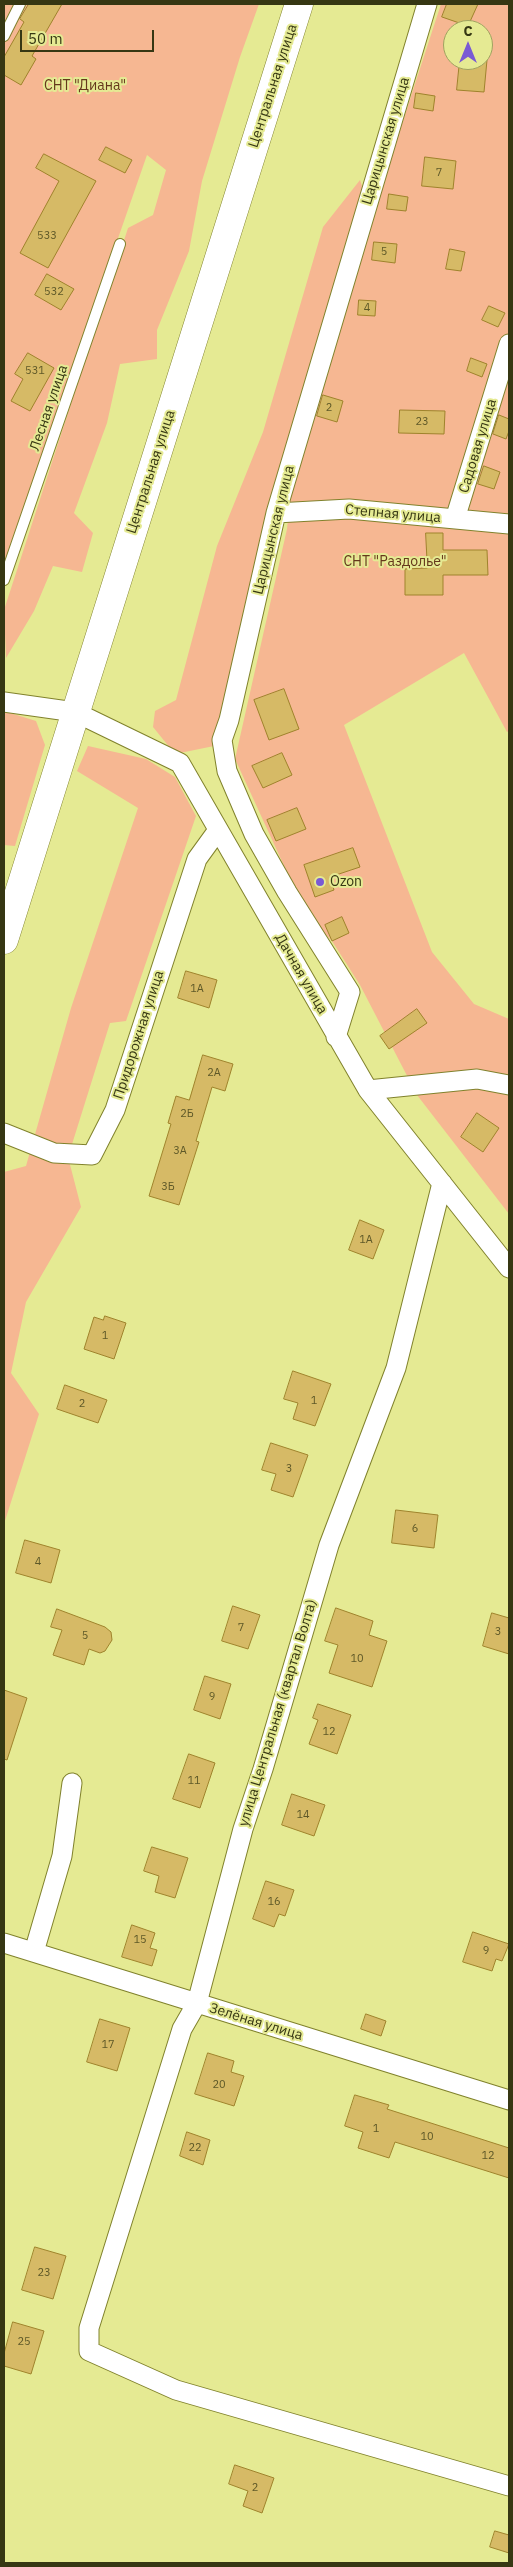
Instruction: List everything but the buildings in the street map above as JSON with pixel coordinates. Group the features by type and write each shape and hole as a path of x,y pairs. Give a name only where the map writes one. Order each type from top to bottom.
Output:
{"street":[{"name":"Центральная улица","path":"4,940 299,4"},
{"name":"Царицынская улица","path":"336,1037 350,992 287,892 254,834 227,771 222,740 229,720 276,513 427,4"},
{"name":"Садовая улица","path":"456,520 509,344"},
{"name":"Степная улица","path":"276,513 349,509 509,524"},
{"name":"Дачная улица","path":"4,702 75,712 180,763 368,1090 509,1268"},
{"name":"Придорожная улица","path":"4,1134 54,1153 92,1154 115,1110 197,859 218,830"},
{"path":"368,1090 477,1079 509,1085"},
{"name":"улица Центральная (квартал Волта)","path":"442,1183 396,1368 329,1545 275,1731 243,1830 197,2003 182,2029 114,2243 89,2328 89,2351 176,2390 509,2486"},
{"path":"34,1952 62,1856 72,1782"},
{"name":"Зелёная улица","path":"4,1943 509,2100"}],"lane":[{"path":"4,36 20,4"},
{"name":"Лесная улица","path":"4,580 120,244"}],"green space":[{"name":"СНТ \"Диана\"","path":"4,4 259,4 240,57 202,181 189,251 157,330 157,359 120,364 107,423 74,513 93,533 82,572 53,566 34,611 6,658 4,610 128,228 153,215 166,170 147,155 4,566"},
{"name":"СНТ \"Раздолье\"","path":"441,4 509,4 509,731 507,732 464,653 344,725 432,952 474,1004 509,1019 509,1214 417,1095 360,985 332,941 315,924 302,905 235,759 287,529 291,491 374,210"},
{"path":"360,180 367,201 214,746 175,754 153,727 155,711 176,700 217,546 263,432 323,227"},
{"path":"4,711 36,721 45,745 15,846 4,845"},
{"path":"88,746 146,759 175,777 196,816 126,1021 110,1023 68,1157 81,1207 26,1302 11,1373 39,1414 4,1524 4,1172 26,1166 71,1008 138,808 77,771"}],"place":[{"name":"Ozon","path":"320,882"}]}
